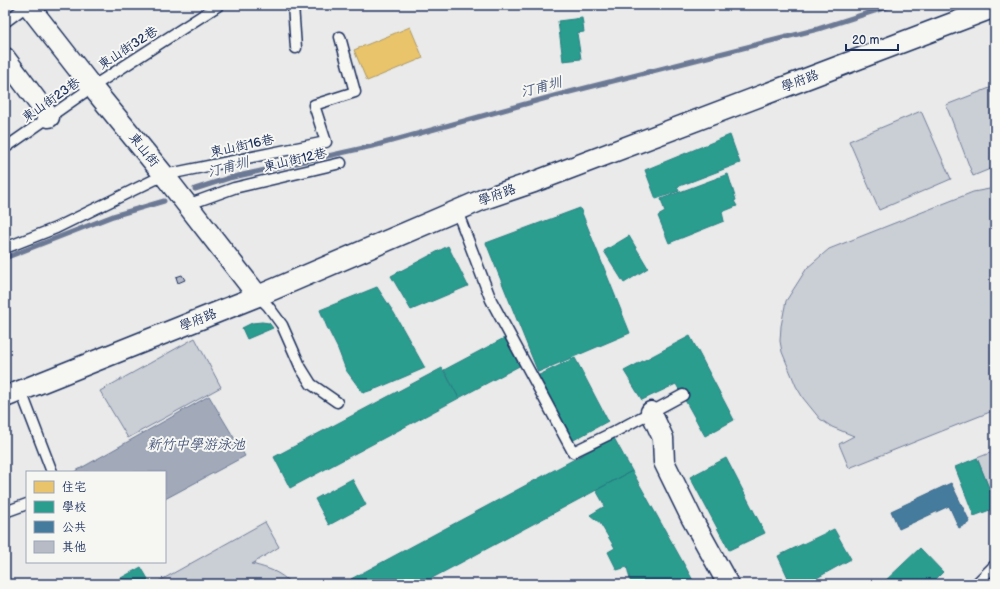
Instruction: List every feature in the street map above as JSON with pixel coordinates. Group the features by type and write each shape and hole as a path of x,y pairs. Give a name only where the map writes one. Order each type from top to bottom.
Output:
{"street":[{"name":"東山街","path":"28,5 92,87 164,175 258,296"},
{"name":"學府路","path":"13,394 258,296 484,200 995,7"},
{"path":"5,58 49,117"},
{"path":"651,412 663,438 664,462 692,519 728,584"}],"lane":[{"path":"5,22 28,5"},
{"name":"東山街32巷","path":"92,87 219,5"},
{"path":"293,5 296,48"},
{"name":"東山街16巷","path":"5,248 56,228 164,175 326,142 314,105 355,92 340,37"},
{"name":"東山街23巷","path":"5,148 92,87"},
{"name":"東山街12巷","path":"187,205 234,188 341,163"},
{"path":"457,211 491,300 573,452 616,431 682,395"},
{"path":"258,296 268,306 282,325 301,368 311,384 337,402"},
{"path":"13,394 52,471"},
{"path":"5,512 26,504"},
{"path":"976,584 995,565"}],"shaded area":[{"path":"995,86 995,167 973,176 946,105"},
{"path":"921,111 951,179 879,210 849,141"},
{"path":"995,188 995,410 849,468 839,444 854,436 832,427 820,419 803,398 796,386 782,352 780,341 781,326 786,301 807,268 829,249 973,192"},
{"path":"195,338 221,387 128,438 100,391"},
{"path":"995,451 995,503 977,458"},
{"path":"265,522 279,547 252,564 274,571 292,584 154,584"}],"water":[{"name":"新竹中學游泳池","path":"209,396 245,456 166,498 166,471 76,471"}],"building: 住宅":[{"path":"720,5 733,5 721,8"},
{"path":"410,27 423,58 367,81 354,50"}],"building: 學校":[{"path":"582,18 584,32 577,33 581,59 563,61 558,21"},
{"path":"730,135 740,163 677,187 679,191 656,199 645,170"},
{"path":"728,174 736,200 734,201 737,206 722,212 724,221 669,243 658,216 665,212 661,199"},
{"path":"580,208 630,333 538,372 486,243"},
{"path":"629,236 648,268 624,283 604,251"},
{"path":"448,246 468,286 411,310 391,276"},
{"path":"377,287 394,313 425,368 363,393 346,370 320,310"},
{"path":"252,323 269,323 273,328 247,339 242,328"},
{"path":"508,336 523,364 459,398 444,370"},
{"path":"690,336 734,420 705,436 676,384 642,400 624,371"},
{"path":"575,358 608,421 572,441 537,376"},
{"path":"442,368 459,398 290,488 274,457"},
{"path":"614,438 632,471 421,584 354,584 351,579"},
{"path":"726,458 765,533 729,550 690,477"},
{"path":"977,458 995,503 995,508 974,516 955,467"},
{"path":"632,471 695,584 631,584 627,567 617,570 608,552 615,548 600,523 590,515 605,506 596,490"},
{"path":"352,479 366,505 329,525 315,499"},
{"path":"834,529 851,559 806,584 791,584 778,556"},
{"path":"920,548 943,572 931,584 882,584"},
{"path":"141,567 151,584 110,584"}],"building: 公共":[{"path":"951,483 970,522 959,528 949,506 899,529 891,511"}],"building: 其他":[{"path":"182,275 185,280 178,283 176,277"}],"waterway":[{"name":"汀甫圳","path":"195,189 229,178 377,145 554,96 818,29 893,5"},
{"name":"汀甫圳","path":"5,258 113,216 164,201"}]}
